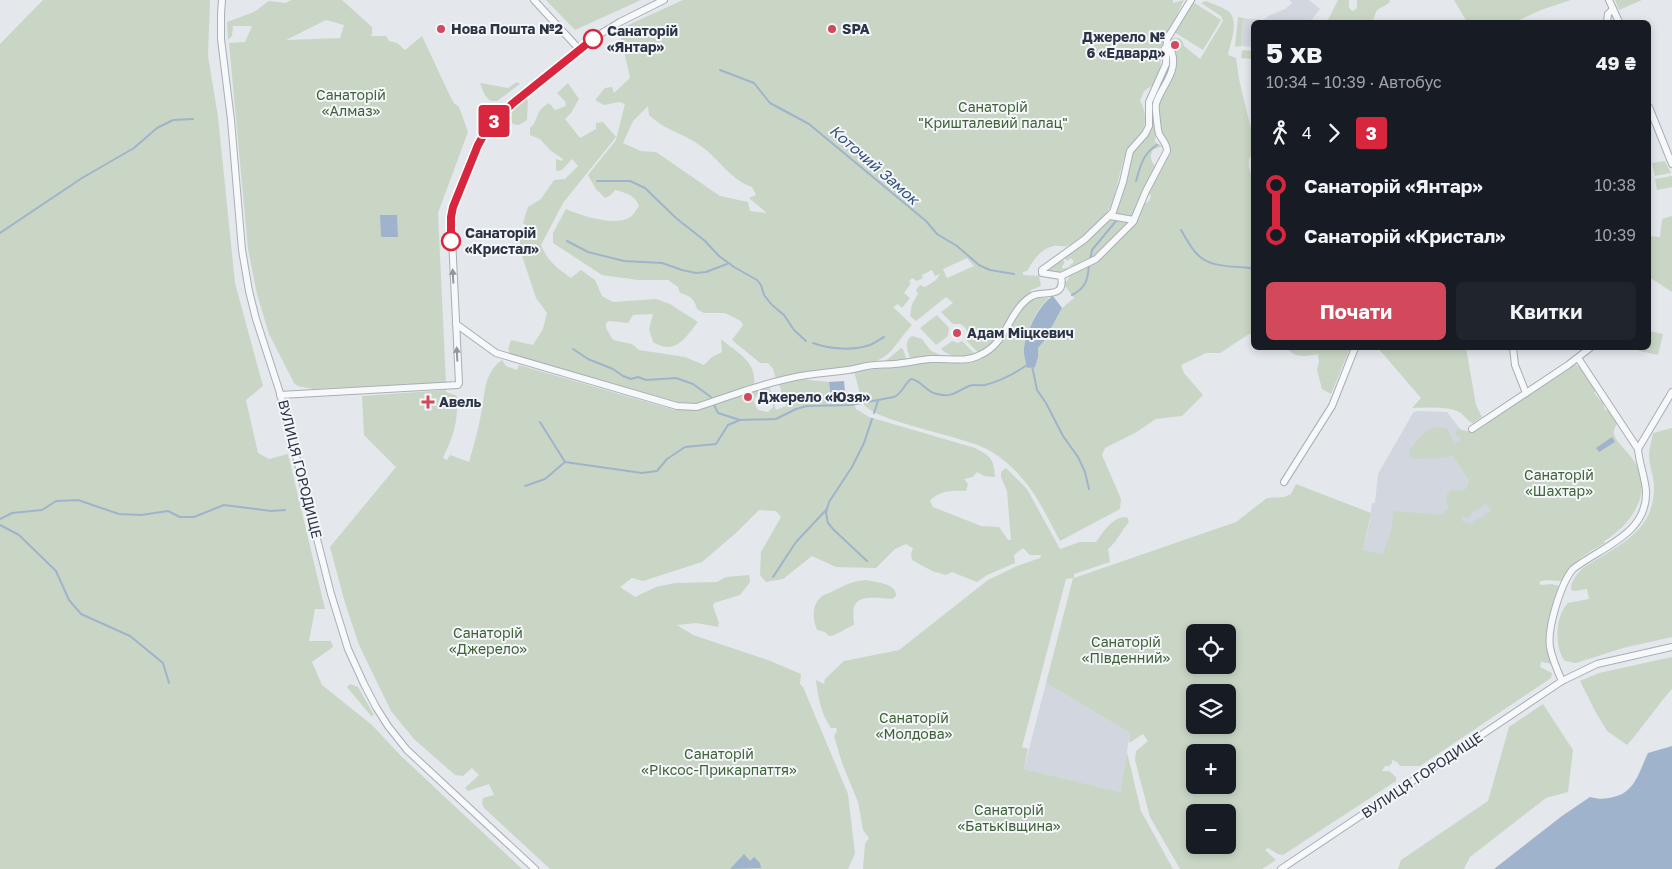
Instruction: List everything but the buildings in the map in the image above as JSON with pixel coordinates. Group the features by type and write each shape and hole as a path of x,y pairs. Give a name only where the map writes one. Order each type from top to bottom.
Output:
{"street":[{"name":"ВУЛИЦЯ ГОРОДИЩЕ","path":"222,0 221,38 242,250 256,319 280,395 340,624 353,660 372,700 388,726 407,750 535,869"},
{"path":"534,0 579,50"},
{"path":"280,395 449,386 459,383 451,217 459,190 478,145 487,129 496,119 579,50 610,27 664,0"},
{"path":"1165,48 1172,53 1173,61 1169,79 1156,104 1155,111 1158,118 1158,133 1167,145 1167,152 1146,191 1134,220 1096,260 1060,276 1043,274 1042,270 1085,239 1113,212 1130,152 1147,130 1149,102 1166,64 1165,48 1167,39 1191,0"},
{"path":"1609,0 1618,20"},
{"path":"1607,20 1608,14 1613,9"},
{"path":"1651,112 1672,164"},
{"path":"1110,216 1134,220"},
{"path":"456,324 496,353 668,404 688,408 697,407 757,387 806,375 851,370 874,365 891,365 930,359 963,360 979,356 1000,341 1018,309 1031,297 1057,291 1061,286 1060,276"},
{"path":"1284,482 1332,406 1355,350"},
{"path":"1513,350 1515,365 1526,393"},
{"path":"1472,429 1588,350"},
{"path":"1562,681 1553,659 1550,640 1562,587 1573,569 1627,534 1640,518 1646,500 1646,490 1638,448 1578,358"},
{"path":"1638,448 1672,392"},
{"name":"ВУЛИЦЯ ГОРОДИЩЕ","path":"1281,869 1562,681 1597,664 1672,647"}],"shaded area":[{"path":"1290,0 1309,0 1320,9 1312,20 1263,20 1285,9 1292,3"},
{"path":"1243,18 1263,20 1251,20 1251,47 1241,46"},
{"path":"1417,411 1447,412 1461,430 1472,432 1451,453 1499,523 1509,589 1363,550 1372,503 1375,503 1378,474 1413,413"},
{"path":"1046,683 1130,733 1120,792 1024,769"}],"green space":[{"path":"43,0 210,0 208,56 218,117 235,283 263,386 246,400 258,453 269,459 288,454 325,609 315,609 309,641 331,641 333,647 312,662 322,685 372,725 401,756 522,869 0,869 0,44"},
{"name":"Санаторій «Алмаз»","path":"291,0 342,0 372,27 371,36 386,36 389,41 397,43 405,50 422,36 451,98 459,107 468,132 438,213 446,383 313,389 298,386 294,383 269,334 257,294 248,249 229,43 245,42 252,26 233,26 232,36 228,40 227,22 254,12 269,1 286,3","holes":["326,20 344,25 340,38 286,40"]},
{"name":"Санаторій «Янтар»","path":"546,0 641,0 575,30"},
{"name":"Санаторій \"Кришталевий палац\"","path":"683,0 1173,0 1173,3 1184,0 1163,44 1160,69 1153,85 1144,91 1140,101 1145,113 1143,130 1128,148 1115,194 1108,210 1104,216 1078,239 1067,246 1054,246 1045,250 1027,271 1023,272 1023,275 1039,276 1041,286 1031,290 1030,297 999,340 980,355 965,339 966,328 960,324 953,324 941,312 953,303 946,297 916,321 910,316 912,304 918,294 916,290 920,285 925,287 936,280 940,274 935,276 932,270 922,275 923,278 917,281 912,278 904,293 910,298 902,308 898,304 893,307 912,325 887,355 863,365 776,379 773,369 768,363 760,363 732,340 743,325 741,321 725,313 704,313 697,309 691,298 680,293 678,287 668,280 638,280 602,275 553,243 553,233 566,209 589,217 615,221 629,218 639,206 633,197 615,190 605,198 596,189 588,175 616,140 625,104 619,102 604,105 595,100 605,88 612,87 614,93 630,78 619,29","holes":["648,106 649,115 654,120 698,144 737,179 752,187 756,195 749,198 767,213 750,211 748,202 720,196 656,152 641,151 623,143 633,121","967,258 974,266 947,278 943,269"]},
{"path":"1338,0 1349,0 1349,8 1353,11 1357,8 1357,0 1390,0 1389,3 1377,10 1373,20 1328,20"},
{"path":"1454,0 1571,0 1541,10 1519,20 1466,20"},
{"path":"1615,0 1642,0 1619,10"},
{"path":"1206,1 1228,11 1232,15 1234,26 1228,55 1236,58 1251,129 1251,155 1249,162 1251,173 1251,334 1220,353 1206,353 1181,365 1184,373 1203,395 1182,416 1156,419 1135,433 1105,448 1102,455 1121,499 1120,509 1060,541 1032,492 1004,461 992,452 979,446 901,423 870,409 862,402 854,371 874,366 930,360 962,361 990,351 1019,309 1033,298 1049,298 1036,314 1027,335 1024,355 1027,368 1038,357 1038,348 1044,341 1062,308 1074,298 1063,283 1067,281 1070,275 1098,261 1144,204 1149,201 1151,196 1147,191 1169,153 1161,133 1157,106 1175,59 1170,51 1170,40 1179,38 1184,46 1200,59 1223,21 1221,16 1201,3"},
{"path":"1193,2 1221,20 1203,50 1174,32"},
{"path":"1238,17 1243,18 1241,46 1235,47"},
{"path":"1242,50 1251,51 1251,59 1241,58"},
{"path":"517,82 520,84 497,101 487,98 480,83 508,88"},
{"path":"568,83 579,99 565,119 580,138 596,129 596,123 603,122 616,137 563,203 541,245 547,256 557,268 571,278 581,270 595,280 602,296 613,302 656,299 670,304 698,322 684,339 673,346 667,347 653,342 649,329 653,314 633,315 628,323 609,321 606,323 606,328 613,340 632,344 639,350 685,357 704,365 712,357 722,352 721,339 745,358 752,370 754,385 695,404 674,403 511,355 508,349 511,340 533,345 543,329 547,313 536,298 520,250 520,240 523,235 525,236 527,226 523,223 528,207 541,199 554,180 565,179 578,166 572,159 562,170 556,171 556,159 562,161 563,159 550,150 540,139 530,135 530,128 544,106 549,103 555,110 566,106 565,101 557,93"},
{"path":"1156,92 1158,92 1155,142 1162,146 1153,150 1151,157 1153,164 1157,167 1133,217 1118,215 1115,210 1131,153 1145,138 1150,105"},
{"path":"526,99 528,100 527,120 519,125 513,124 506,116"},
{"path":"1665,161 1671,173 1655,176 1652,163"},
{"path":"1672,176 1672,187 1657,190 1655,179"},
{"path":"1672,216 1672,292 1651,278 1651,236 1660,237 1662,219"},
{"path":"1111,219 1128,223 1094,257 1070,267 1074,262 1071,258 1067,261 1064,257"},
{"path":"1062,259 1065,262 1062,267 1063,269 1069,268 1060,273 1047,272 1046,270"},
{"path":"937,315 949,328 948,336 936,345 920,328"},
{"path":"1651,331 1663,334 1658,355 1639,351 1651,350"},
{"path":"912,336 922,339 931,351 948,358 911,360 907,344"},
{"path":"952,341 958,343 962,341 977,356 954,356 941,349"},
{"path":"901,348 907,361 883,363"},
{"path":"1349,350 1331,394 1322,389 1317,370 1318,354 1305,356 1294,354 1290,351"},
{"path":"1380,350 1466,350 1476,405 1482,417 1473,423 1452,409 1412,408 1421,398"},
{"path":"502,360 506,366 517,370 519,365 675,410 697,410 769,386 773,398 768,392 763,392 757,395 754,402 758,410 768,412 773,407 773,400 776,410 786,406 779,384 800,379 829,382 830,392 845,391 850,393 856,409 869,417 975,448 990,458 994,466 995,477 984,476 977,472 973,477 964,479 968,484 966,491 941,493 930,501 933,507 981,526 999,527 1008,540 1011,540 1007,491 1001,477 1001,472 1006,468 1027,489 1060,549 1080,542 1096,542 1105,529 1113,522 1127,517 1129,522 1108,549 1110,562 1074,574 1074,578 1236,522 1267,498 1284,497 1291,494 1296,484 1371,513 1363,550 1383,554 1392,528 1393,512 1442,515 1448,508 1446,499 1448,492 1453,489 1457,491 1466,489 1469,480 1452,455 1445,458 1411,458 1409,452 1422,435 1434,427 1448,429 1454,444 1461,439 1456,435 1456,431 1459,428 1472,432 1574,364 1580,367 1596,391 1594,393 1603,403 1605,410 1610,411 1617,423 1614,434 1634,461 1640,473 1642,484 1641,496 1631,517 1623,526 1604,541 1605,543 1575,563 1562,581 1545,580 1539,582 1541,585 1552,584 1559,586 1549,628 1553,664 1541,662 1540,667 1552,673 1551,678 1420,766 1400,766 1392,760 1392,764 1385,766 1382,771 1389,771 1396,777 1396,781 1283,855 1268,848 1265,850 1276,860 1262,869 1180,869 1150,817 1135,760 1136,751 1148,741 1143,734 1129,743 1130,733 1046,683 1073,578 1066,579 1022,747 1028,749 1024,769 1120,792 1127,752 1141,811 1173,869 863,869 865,844 869,838 863,830 858,802 842,763 834,736 837,731 836,728 831,728 822,711 816,680 824,684 825,679 844,661 899,650 988,580 1017,566 1040,558 1041,555 1030,555 1023,548 1014,555 1015,563 987,575 977,582 952,572 946,575 932,571 912,560 913,548 906,544 895,549 876,568 836,567 812,556 783,579 766,582 760,575 761,552 781,517 776,511 759,510 702,562 643,581 632,578 620,587 635,597 656,587 675,583 717,582 726,577 749,575 750,582 740,595 714,603 713,606 719,623 718,627 696,623 677,625 693,635 768,660 801,674 800,684 803,687 848,794 855,854 848,869 550,869 484,808 483,798 494,795 489,784 468,791 465,788 479,775 472,768 463,776 455,775 414,739 391,711 359,645 345,603 330,547 396,467 364,435 362,396 446,390 446,392 457,396 457,414 454,428 443,458 447,460 450,455 469,462 485,389 492,370","holes":["1484,502 1491,511 1471,524 1462,521 1461,517 1470,518 1472,512 1482,507"]},
{"path":"1672,428 1672,637 1623,648 1576,663 1565,661 1561,655 1558,640 1560,616 1568,603 1589,599 1587,589 1571,590 1573,580 1583,568 1620,545 1641,527 1648,516 1653,502 1654,482 1649,450 1653,433"},
{"path":"865,580 893,588 896,596 892,599 861,599 855,605 854,625 835,635 829,636 825,632 817,630 814,608 821,597 846,585"},
{"path":"1672,657 1672,689 1627,745 1607,731 1580,681 1599,673"},
{"path":"350,684 358,687 374,715 371,716 347,687"},
{"path":"1543,704 1573,750 1568,792 1546,798 1470,857 1464,869 1398,869 1401,860 1488,801 1509,727"}],"water":[{"path":"380,215 397,215 398,237 381,237"},
{"path":"1053,296 1062,308 1044,341 1038,348 1035,367 1027,368 1024,350 1027,334 1038,312"},
{"path":"844,381 845,391 830,392 829,382"},
{"path":"1612,437 1615,442 1599,452 1596,448"},
{"path":"1672,746 1672,869 1494,869 1562,816 1590,797 1597,799 1617,796 1629,789 1637,778 1648,753"},
{"path":"744,854 750,861 754,857 760,863 761,868 730,869"}],"waterway":[{"name":"Коточий Замок","path":"720,70 754,83 770,103 809,124 926,221 937,234 957,246 979,265 990,270 1014,274"},
{"path":"0,233 82,178 134,148 157,128 173,120 193,119"},
{"path":"1136,181 1145,156 1157,145"},
{"path":"597,181 630,181 645,188 676,218 705,241 719,256 757,280 761,285 764,295 772,305 784,315 794,330 806,341"},
{"path":"1090,260 1092,250 1116,221"},
{"path":"1181,230 1192,248 1202,259 1215,264 1251,269"},
{"path":"567,241 588,252 624,261 662,263 696,273 706,272 727,264"},
{"path":"1072,295 1085,283 1089,265"},
{"path":"813,343 826,347 849,349 870,345 884,337"},
{"path":"573,349 588,359 631,379 638,377 646,380 676,378 693,384 711,397"},
{"path":"540,422 565,462 642,473 657,471 667,459 685,447 716,444 728,425 740,420 776,419 807,406 851,405 894,397 911,379 918,381 933,393 951,395 971,385 985,385 996,381 1027,365"},
{"path":"1032,366 1037,390 1063,436 1078,457 1085,472 1089,489"},
{"path":"874,413 878,401"},
{"path":"714,405 718,413 740,420"},
{"path":"867,561 828,523 826,513 829,502 852,467 864,443 872,419"},
{"path":"525,486 545,479 565,462"},
{"path":"0,519 12,513 42,510 56,501 78,500 119,514 141,515 168,511 180,517 194,517 224,505 271,511 285,510"},
{"path":"773,577 796,542 827,509"},
{"path":"0,525 19,535 56,571 69,600 81,614 130,636 163,663 169,683"}],"bus line":[{"name":"3","path":"451,241 450,228 453,207 481,138 487,129 512,104 593,39"}],"place":[{"name":"Нова Пошта №2","path":"441,29"},
{"name":"SPA","path":"832,29"},
{"name":"Санаторій «Янтар»","path":"593,39"},
{"name":"Джерело № 6 «Едвард»","path":"1175,45"},
{"name":"Санаторій «Кристал»","path":"451,241"},
{"name":"Адам Міцкевич","path":"957,333"},
{"name":"Джерело «Юзя»","path":"748,397"},
{"name":"Авель","path":"428,402"}],"park label":[{"name":"Санаторій «Шахтар»","path":"1559,484"},
{"name":"Санаторій «Джерело»","path":"488,642"},
{"name":"Санаторій «Південний»","path":"1126,650"},
{"name":"Санаторій «Молдова»","path":"914,726"},
{"name":"Санаторій «Ріксос-Прикарпаття»","path":"719,762"},
{"name":"Санаторій «Батьківщина»","path":"1009,818"}]}
